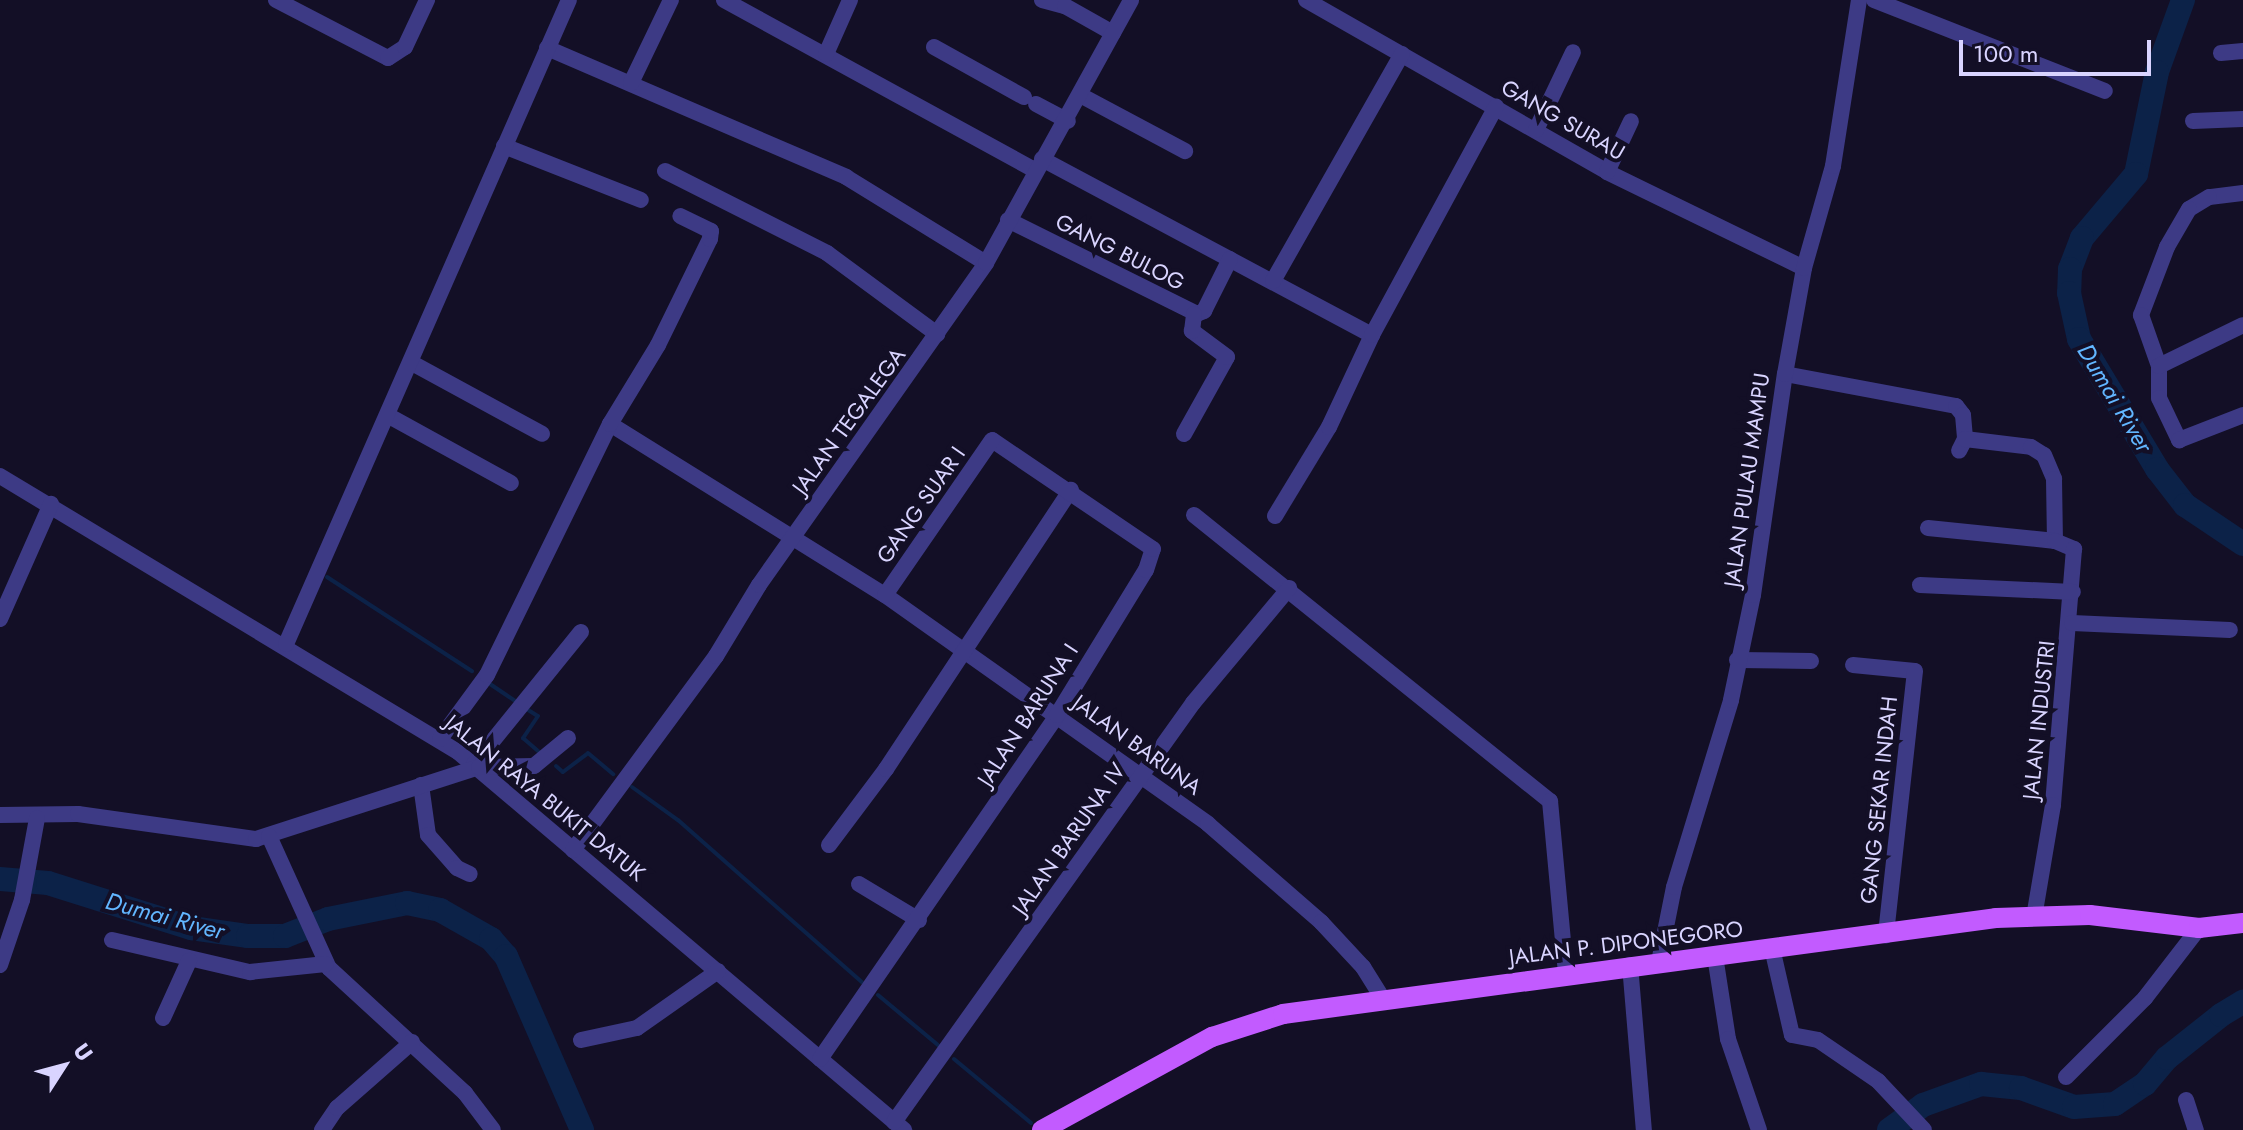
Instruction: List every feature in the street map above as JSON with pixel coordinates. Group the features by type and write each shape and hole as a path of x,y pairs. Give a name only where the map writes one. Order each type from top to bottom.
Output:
{"main road":[{"name":"JALAN P. DIPONEGORO","path":"1042,1130 1233,1027 1383,999 1630,965 2034,917 2090,915 2199,928 2243,923"}],"street":[{"path":"276,0 388,58 405,47 427,0"},
{"path":"286,644 389,416 569,0"},
{"path":"631,83 671,0"},
{"path":"724,0 1038,165 1273,281 1372,335"},
{"path":"826,54 850,0"},
{"path":"1042,0 1065,6 1113,33"},
{"name":"JALAN TEGALEGA","path":"573,850 716,656 793,538 986,263 1038,165 1082,96 1131,0"},
{"name":"GANG SURAU","path":"1306,0 1607,172 1804,268"},
{"name":"JALAN PULAU MAMPU","path":"1659,962 1674,887 1731,700 1753,595 1785,374 1804,268 1833,166 1859,0"},
{"path":"1874,0 2105,91"},
{"path":"934,47 1068,121"},
{"path":"547,48 846,177 986,263"},
{"path":"2221,53 2243,51"},
{"path":"1536,130 1573,52"},
{"path":"1273,281 1402,54"},
{"path":"1082,96 1185,151"},
{"path":"1275,516 1329,427 1372,335 1496,107"},
{"path":"2193,121 2243,119"},
{"path":"1607,172 1631,121"},
{"path":"504,146 641,200"},
{"path":"665,171 827,253 937,334"},
{"path":"2243,193 2198,202 2167,247 2141,306 2141,326 2159,366 2159,398 2179,440 2243,415"},
{"path":"440,739 487,675 610,424 665,332 711,236 680,216"},
{"name":"GANG BULOG","path":"1008,220 1194,314 1204,311 1230,259"},
{"path":"1184,434 1227,357 1192,331 1194,314"},
{"path":"2159,366 2243,325"},
{"path":"412,363 542,434"},
{"path":"1785,374 1950,404 1960,409 1962,445 2031,447 2044,455 2054,479 2055,541 1928,528"},
{"path":"389,416 511,483"},
{"name":"JALAN BARUNA","path":"610,424 885,595 1140,775 1283,887 1354,957 1383,999"},
{"name":"JALAN BARUNA I","path":"820,1059 919,920 1057,715 1153,553 1149,544 992,440"},
{"name":"GANG SUAR I","path":"885,595 992,440"},
{"name":"JALAN RAYA BUKIT DATUK","path":"0,476 286,644 440,739 476,766 899,1126"},
{"path":"829,845 965,651 1071,490"},
{"path":"0,619 51,504"},
{"path":"1194,515 1289,588 1550,801 1566,974"},
{"name":"JALAN INDUSTRI","path":"2034,917 2053,805 2072,623 2074,549 2055,541"},
{"path":"1920,585 2073,592"},
{"name":"JALAN BARUNA IV","path":"899,1126 1140,775 1235,648 1289,588"},
{"path":"2072,623 2230,630"},
{"path":"476,766 581,632"},
{"path":"1737,660 1811,661"},
{"name":"GANG SEKAR INDAH","path":"1853,665 1915,671 1886,935"},
{"path":"0,815 37,818 78,814 245,839 269,836 476,766 534,766 568,738"},
{"path":"421,785 428,835 457,868 470,874"},
{"path":"0,965 22,900 37,818"},
{"path":"269,836 312,939 326,964 465,1093 493,1130"},
{"path":"859,884 919,920"},
{"path":"2066,1077 2145,998 2199,928"},
{"path":"112,940 189,961 250,972 326,964"},
{"path":"1772,948 1792,1035 1818,1040 1897,1101 1924,1130"},
{"path":"1715,956 1728,1039 1759,1130"},
{"path":"163,1018 189,961"},
{"path":"1630,965 1644,1130"},
{"path":"581,1040 637,1028 718,971"},
{"path":"322,1130 337,1108 412,1042"},
{"path":"2186,1100 2196,1130"}],"waterway":[{"name":"Dumai River","path":"2183,0 2157,72 2136,174 2082,238 2070,269 2069,293 2079,339 2157,469 2185,505 2243,544"},
{"path":"327,577 472,671"},
{"path":"490,684 518,703"},
{"path":"525,708 538,716 523,738 539,752"},
{"path":"556,766 563,772 588,753 613,774"},
{"path":"632,787 678,820 862,982"},
{"name":"Dumai River","path":"0,879 48,883 191,928 248,936 285,936 328,919 407,903 440,910 491,939 506,956 582,1130"},
{"path":"878,995 938,1045"},
{"name":"Dumai River","path":"1889,1130 1923,1105 1981,1084 2021,1088 2074,1107 2115,1104 2145,1084 2167,1058 2221,1015 2243,1002"},
{"path":"954,1059 1031,1123"}]}
